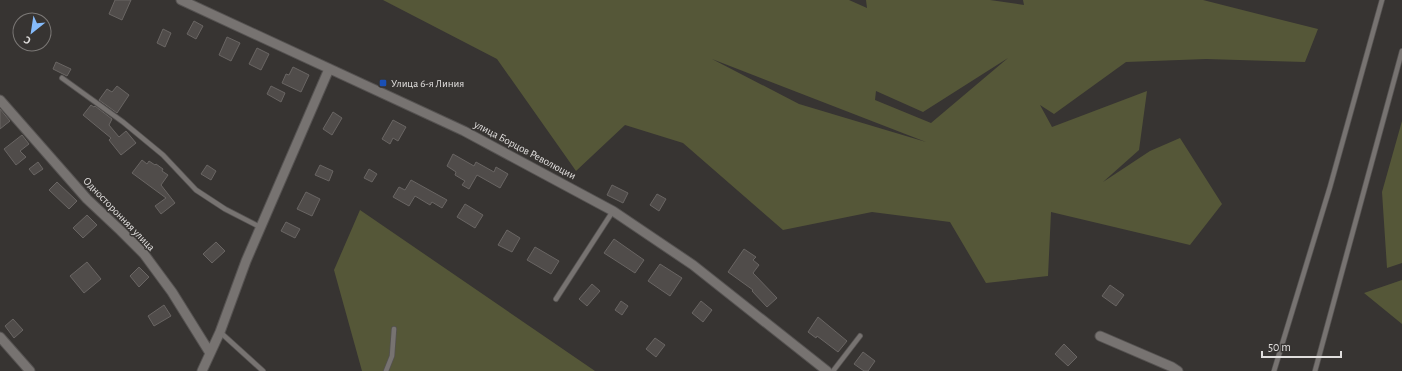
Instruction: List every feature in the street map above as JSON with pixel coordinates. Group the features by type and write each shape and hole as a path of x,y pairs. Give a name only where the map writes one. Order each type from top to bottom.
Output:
{"street":[{"name":"улица Борцов Революции","path":"181,0 464,131 613,211 693,265 827,371"},
{"path":"202,371 220,332 260,227 329,69"},
{"name":"Односторонняя улица","path":"0,100 86,199 144,254 172,292 210,353"},
{"path":"1100,336 1178,371"},
{"path":"0,337 30,371"}],"lane":[{"path":"1274,371 1330,187 1382,0"},
{"path":"1315,371 1402,51"},
{"path":"62,78 123,122 163,154 196,190 225,209 260,227"},
{"path":"556,299 613,211"},
{"path":"386,371 392,356 394,329"},
{"path":"220,332 263,371"},
{"path":"833,371 860,336"}],"green space":[{"path":"383,0 849,0 867,8 866,0 990,0 1024,5 1023,0 1203,0 1318,29 1305,62 1206,59 1126,62 1054,114 1040,105 1052,127 1147,91 1139,150 1103,182 1150,151 1180,138 1222,204 1190,245 1051,212 1048,276 986,283 950,222 872,212 783,230 683,143 625,125 576,171 497,59","holes":["1008,58 931,123 875,100 876,91 923,112","712,59 926,142 799,104"]},
{"path":"1402,121 1402,263 1387,268 1382,192"},
{"path":"360,210 595,371 362,371 334,270"},
{"path":"1402,280 1402,324 1364,293"}],"building":[{"path":"115,0 131,0 122,20 109,14"},
{"path":"194,21 203,26 196,39 187,34"},
{"path":"163,29 171,33 165,47 157,43"},
{"path":"227,37 240,43 231,61 219,55"},
{"path":"257,48 269,54 261,70 249,64"},
{"path":"56,62 71,69 67,76 53,69"},
{"path":"293,67 309,75 301,92 282,83 286,74 289,75"},
{"path":"117,86 129,95 117,113 99,100 107,89 112,92"},
{"path":"271,86 285,93 281,102 267,94"},
{"path":"91,105 94,107 95,106 112,119 109,125 119,137 126,131 136,143 121,155 109,140 111,138 83,115"},
{"path":"0,109 10,121 0,129"},
{"path":"333,112 342,118 332,135 323,129"},
{"path":"393,120 406,127 398,141 393,138 390,144 382,139"},
{"path":"22,135 29,144 20,151 26,157 16,165 4,149"},
{"path":"453,154 474,166 476,162 494,172 496,167 508,174 500,188 477,175 469,189 462,185 465,181 455,175 456,172 447,166"},
{"path":"142,160 147,164 149,161 155,165 156,164 168,175 161,185 175,203 161,214 155,206 166,198 132,173"},
{"path":"38,162 43,169 34,175 29,169"},
{"path":"207,165 216,171 211,180 201,174"},
{"path":"320,165 333,171 329,181 315,175"},
{"path":"369,169 377,174 372,182 364,178"},
{"path":"411,180 447,200 442,208 432,202 430,205 415,196 409,206 393,197 399,187 405,190"},
{"path":"57,182 77,201 69,209 49,190"},
{"path":"612,185 628,193 623,203 607,195"},
{"path":"306,192 320,199 312,216 297,209"},
{"path":"657,194 666,199 659,211 650,205"},
{"path":"465,204 483,215 475,228 457,217"},
{"path":"87,215 97,225 83,238 73,228"},
{"path":"286,222 300,229 295,238 281,231"},
{"path":"507,230 520,238 512,252 498,245"},
{"path":"614,239 644,260 635,273 604,253"},
{"path":"216,242 225,251 212,263 203,254"},
{"path":"535,247 559,261 551,274 527,260"},
{"path":"744,249 756,257 753,260 759,265 753,273 777,298 767,307 752,291 753,290 728,272"},
{"path":"87,262 101,279 84,293 70,276"},
{"path":"660,264 682,278 670,296 648,281"},
{"path":"139,267 149,277 139,287 130,276"},
{"path":"592,284 600,291 587,306 579,299"},
{"path":"1110,285 1124,295 1116,306 1102,296"},
{"path":"621,301 628,306 622,315 615,310"},
{"path":"701,301 712,310 703,322 692,313"},
{"path":"164,305 171,316 154,326 148,316"},
{"path":"818,317 847,341 838,352 817,336 816,338 808,332"},
{"path":"13,319 23,330 14,338 5,326"},
{"path":"655,338 665,345 656,357 646,349"},
{"path":"1064,344 1077,357 1068,366 1055,354"},
{"path":"863,352 875,361 868,371 864,371 854,364"}],"place":[{"name":"Улица 6-я Линия","path":"383,83"}]}
